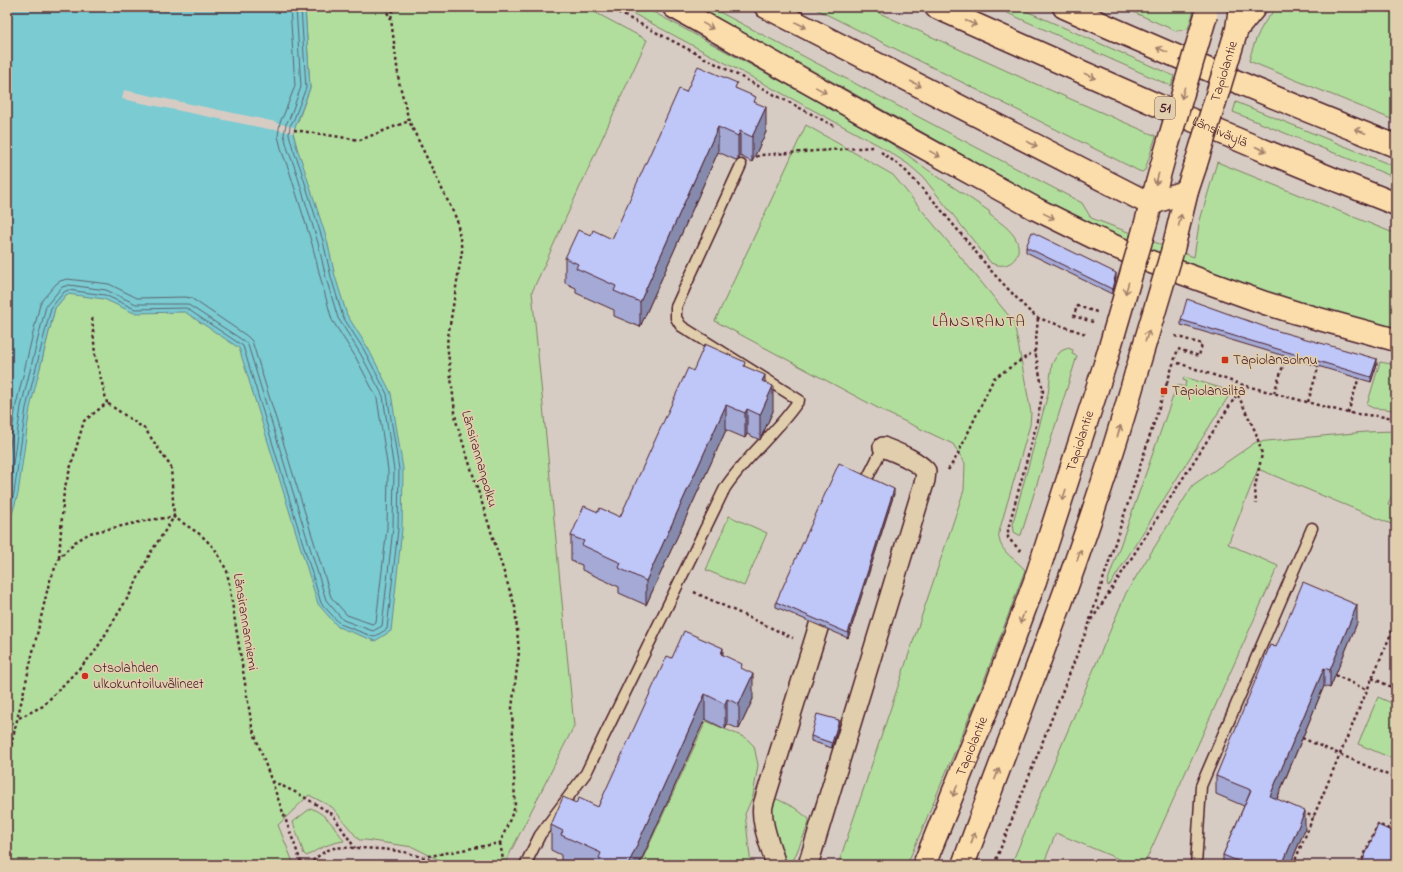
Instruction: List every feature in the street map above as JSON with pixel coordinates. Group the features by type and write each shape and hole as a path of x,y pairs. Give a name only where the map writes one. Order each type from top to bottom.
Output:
{"main road":[{"path":"674,7 1001,190 1093,237 1151,262 1297,314 1396,340"},
{"path":"766,7 1150,204 1187,192"},
{"name":"Länsiväylä","path":"936,7 1117,88 1310,170 1396,204"},
{"path":"1064,7 1137,40 1396,146"},
{"path":"1237,29 1240,7"},
{"path":"1237,29 1255,7"},
{"name":"Tapiolantie","path":"924,865 997,684 1035,581 1105,364 1207,11"},
{"name":"Tapiolantie","path":"963,865 1066,592 1101,491 1173,249 1187,192 1237,29"}],"street":[{"path":"808,865 923,492 926,471 922,466 883,447"},
{"path":"776,865 763,821 762,811 819,625"}],"lane":[{"path":"525,865 540,835 586,773 721,495 730,480 791,412 799,400 681,326 676,318 676,307 741,165"},
{"path":"866,481 883,447"},
{"path":"1196,865 1201,786 1312,528"}],"path":[{"name":"Länsirannanpolku","path":"384,7 390,19 399,82 409,122 457,220 462,251 447,343 456,421 515,607 519,652 512,708 515,807 500,842"},
{"path":"390,19 394,7"},
{"path":"608,7 839,129"},
{"path":"294,130 360,140 409,122"},
{"path":"866,143 902,168 933,200 993,273 1028,310 1038,318 1086,334"},
{"path":"741,165 760,155 873,147"},
{"path":"1096,323 1074,316 1077,306 1103,314"},
{"path":"18,718 43,706 94,653 130,594 151,552 174,517 171,468 145,430 107,403 94,355 92,316"},
{"path":"1025,554 1008,538 1008,529 1036,426 1043,391 1035,351 1038,318"},
{"path":"994,865 1089,624 1178,349 1199,356 1202,344 1174,336"},
{"path":"926,471 948,470 957,456 994,378 1035,351"},
{"path":"1274,393 1287,354"},
{"path":"1178,363 1243,385 1348,413 1396,418"},
{"path":"1308,402 1319,364"},
{"path":"1348,413 1359,377"},
{"path":"1089,624 1243,385"},
{"path":"1238,394 1256,433 1262,454 1255,487 1256,504"},
{"path":"7,763 49,583 59,558 64,490 84,421 107,403"},
{"path":"59,558 75,542 90,533 149,520 174,517"},
{"name":"Länsirannanniemi","path":"174,517 201,535 215,549 227,571 252,727 302,865"},
{"path":"678,584 812,647"},
{"path":"1293,865 1396,622"},
{"path":"1335,676 1367,690"},
{"path":"1372,678 1396,689"},
{"path":"1302,738 1390,776 1396,776"},
{"path":"272,780 332,814 355,848"},
{"path":"1360,865 1378,824 1389,829 1396,811"},
{"path":"1301,812 1314,817"},
{"path":"424,857 500,842 504,865"},
{"path":"308,865 321,853 334,848 406,852 424,857 440,865"}],"green space":[{"path":"305,7 585,7 647,40 532,292 574,726 504,865 449,865 413,847 359,840 332,807 309,795 278,825 293,862 289,865 7,865 7,475 40,368 55,308 67,294 297,148 293,133 294,127 298,121 310,88"},
{"path":"621,7 644,7 845,116 889,142 989,211 990,215 1006,227 1014,236 1018,249 1014,259 1005,265 991,263 923,177 908,164 880,146"},
{"path":"698,7 710,7 1082,203 1091,218 1194,257 1199,224 1217,162 1396,234 1396,330 1373,325 1202,273 1100,229 1044,201"},
{"path":"812,7 866,7 1029,81 1156,136 1145,170 1142,172 1139,171"},
{"path":"994,7 1017,7 1174,76 1171,86"},
{"path":"1122,7 1195,7 1188,29 1176,31"},
{"path":"1278,7 1396,7 1396,121 1249,61 1259,32 1267,19"},
{"path":"1236,102 1396,167 1396,178 1233,112"},
{"path":"806,125 893,175 1014,322 1031,413 1030,425 999,532 1000,543 1003,548 1025,570 979,694 907,865 838,865 964,490 965,463 953,444 889,414 715,321"},
{"path":"1068,348 1073,350 1072,354 1077,356 1021,535 1019,535 1014,532 1013,522 1048,394 1052,364 1061,351"},
{"path":"1380,362 1396,365 1396,410 1373,408 1367,405"},
{"path":"1184,377 1221,388 1226,391 1228,397 1108,586 1107,583 1177,385 1185,387 1186,381 1183,380"},
{"path":"1396,431 1396,486 1388,505 1396,509 1396,526 1258,469 1228,544 1278,566 1144,865 1133,865 1056,833 1043,865 1011,865 1126,593 1193,485 1256,442 1366,432"},
{"path":"729,516 767,533 744,586 706,570"},
{"path":"1378,697 1396,705 1396,760 1358,744"},
{"path":"706,721 746,738 754,746 758,765 753,796 745,814 751,865 640,865"},
{"path":"777,799 795,808 809,819 809,823 794,859 785,862 777,848 770,807"},
{"path":"311,808 322,814 334,826 344,841 325,846 307,856 304,854 293,822"}],"water":[{"path":"7,7 305,7 310,88 293,133 327,240 335,276 347,315 368,348 391,393 403,469 402,529 391,631 375,641 338,627 318,604 239,348 185,312 134,313 104,299 67,294 55,308 30,408 18,494 7,531"}],"pier":[{"path":"124,90 276,122 294,127 294,130 293,133 273,130 122,99"}],"building":[{"path":"698,66 737,83 735,88 756,97 754,102 766,107 752,137 740,131 738,136 718,127 640,302 614,291 616,286 576,268 578,264 565,258 578,230 591,235 593,230 612,239 679,89 686,92"},
{"path":"1032,232 1116,273 1112,289 1026,247"},
{"path":"1187,299 1271,329 1377,359 1371,377 1181,320"},
{"path":"705,344 745,362 744,366 765,375 762,381 773,386 760,415 747,409 745,413 726,405 646,581 619,568 621,563 582,545 584,541 571,536 584,506 598,512 600,508 620,517 688,368 693,371"},
{"path":"839,463 894,489 848,633 776,602"},
{"path":"1303,582 1357,605 1330,670 1324,668 1270,796 1305,811 1282,865 1247,865 1223,855 1251,790 1216,776 1270,645 1276,647"},
{"path":"684,631 723,648 721,654 742,664 741,668 753,674 739,704 727,699 725,704 705,694 628,865 614,865 599,858 601,853 561,835 563,831 551,825 563,797 576,803 579,798 598,807 667,656 672,658"},
{"path":"817,714 839,720 832,743 811,736"},
{"path":"1396,819 1396,865 1361,865 1378,825 1391,831"}],"place":[{"name":"Tapiolansolmu","path":"1225,360"},
{"name":"Tapiolansilta","path":"1164,391"},
{"name":"Otsolahden ulkokuntoiluvälineet","path":"85,676"}],"district":[{"name":"LÄNSIRANTA","path":"979,322"}]}
